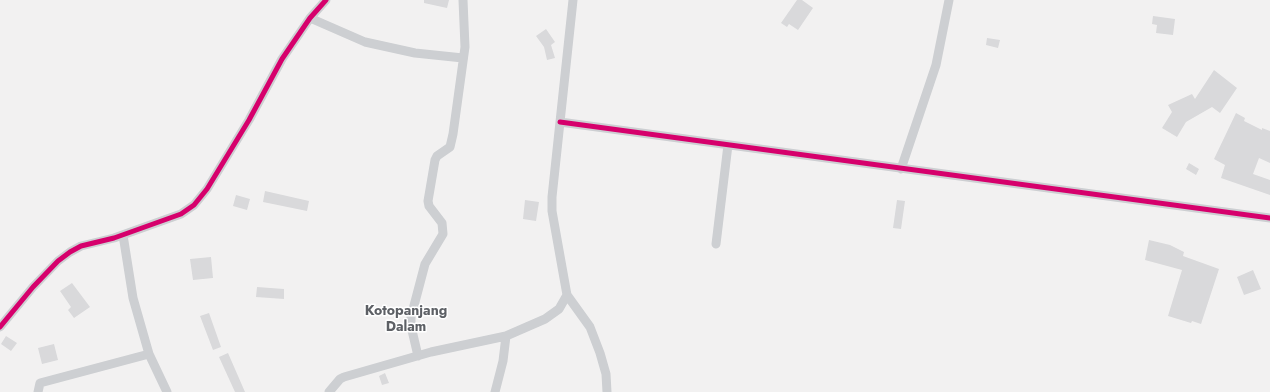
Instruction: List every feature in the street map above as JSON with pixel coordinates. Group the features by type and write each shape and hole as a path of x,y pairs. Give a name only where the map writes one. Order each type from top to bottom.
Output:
{"street":[{"path":"0,327 33,287 58,261 81,246 122,235 181,214 194,205 207,189 282,59 310,18 326,0"},
{"path":"418,356 411,326 413,307 425,264 440,241 443,230 442,222 428,206 428,197 435,160 437,156 447,150 451,144 465,47 463,0"},
{"path":"573,0 552,197 552,212 567,295 590,327 606,374 607,392"},
{"path":"901,169 936,65 949,0"},
{"path":"310,18 365,42 415,53 463,58"},
{"path":"560,122 1270,218"},
{"path":"716,244 728,145"},
{"path":"122,235 133,298 149,354 167,392"},
{"path":"329,392 340,379 344,377 418,356 506,336 545,319 559,309 567,295"},
{"path":"495,392 503,362 506,336"},
{"path":"38,392 40,383 149,354"}],"building":[{"path":"424,0 449,0 447,8 424,3"},
{"path":"797,0 802,0 813,8 798,30 789,24 787,27 781,23"},
{"path":"1153,16 1175,19 1173,35 1156,33 1157,25 1152,24"},
{"path":"546,29 555,42 551,45 555,58 547,60 544,47 536,36"},
{"path":"987,38 1000,40 998,48 986,45"},
{"path":"1214,70 1237,88 1220,113 1212,107 1186,122 1177,137 1162,128 1172,112 1168,105 1192,94 1195,99"},
{"path":"1236,113 1245,118 1244,121 1262,130 1262,128 1270,131 1270,163 1259,158 1253,174 1270,180 1270,195 1221,178 1225,165 1214,159"},
{"path":"1189,163 1199,169 1196,175 1186,169"},
{"path":"265,191 309,201 307,211 263,202"},
{"path":"236,195 250,199 247,210 233,206"},
{"path":"525,200 539,202 536,221 523,219"},
{"path":"897,200 905,201 901,229 893,228"},
{"path":"1149,240 1170,245 1184,252 1183,256 1219,269 1201,324 1192,321 1191,323 1168,316 1182,270 1145,260"},
{"path":"211,257 213,278 193,280 190,259"},
{"path":"1253,270 1261,289 1244,295 1237,277"},
{"path":"72,283 90,307 74,318 68,310 71,307 60,291"},
{"path":"257,287 284,289 284,299 256,297"},
{"path":"209,313 221,347 213,350 200,316"},
{"path":"6,336 17,343 11,351 1,344"},
{"path":"54,344 58,360 42,364 38,348"},
{"path":"228,353 245,392 235,392 219,357"},
{"path":"385,373 389,383 382,385 379,376"}],"cycle path":[{"path":"0,327 33,287 58,261 70,252 81,246 114,238 181,214 194,205 207,189 249,120 282,59 310,18 326,0"},
{"path":"560,122 1270,218"}],"district":[{"name":"Kotopanjang Dalam","path":"406,320"}]}
